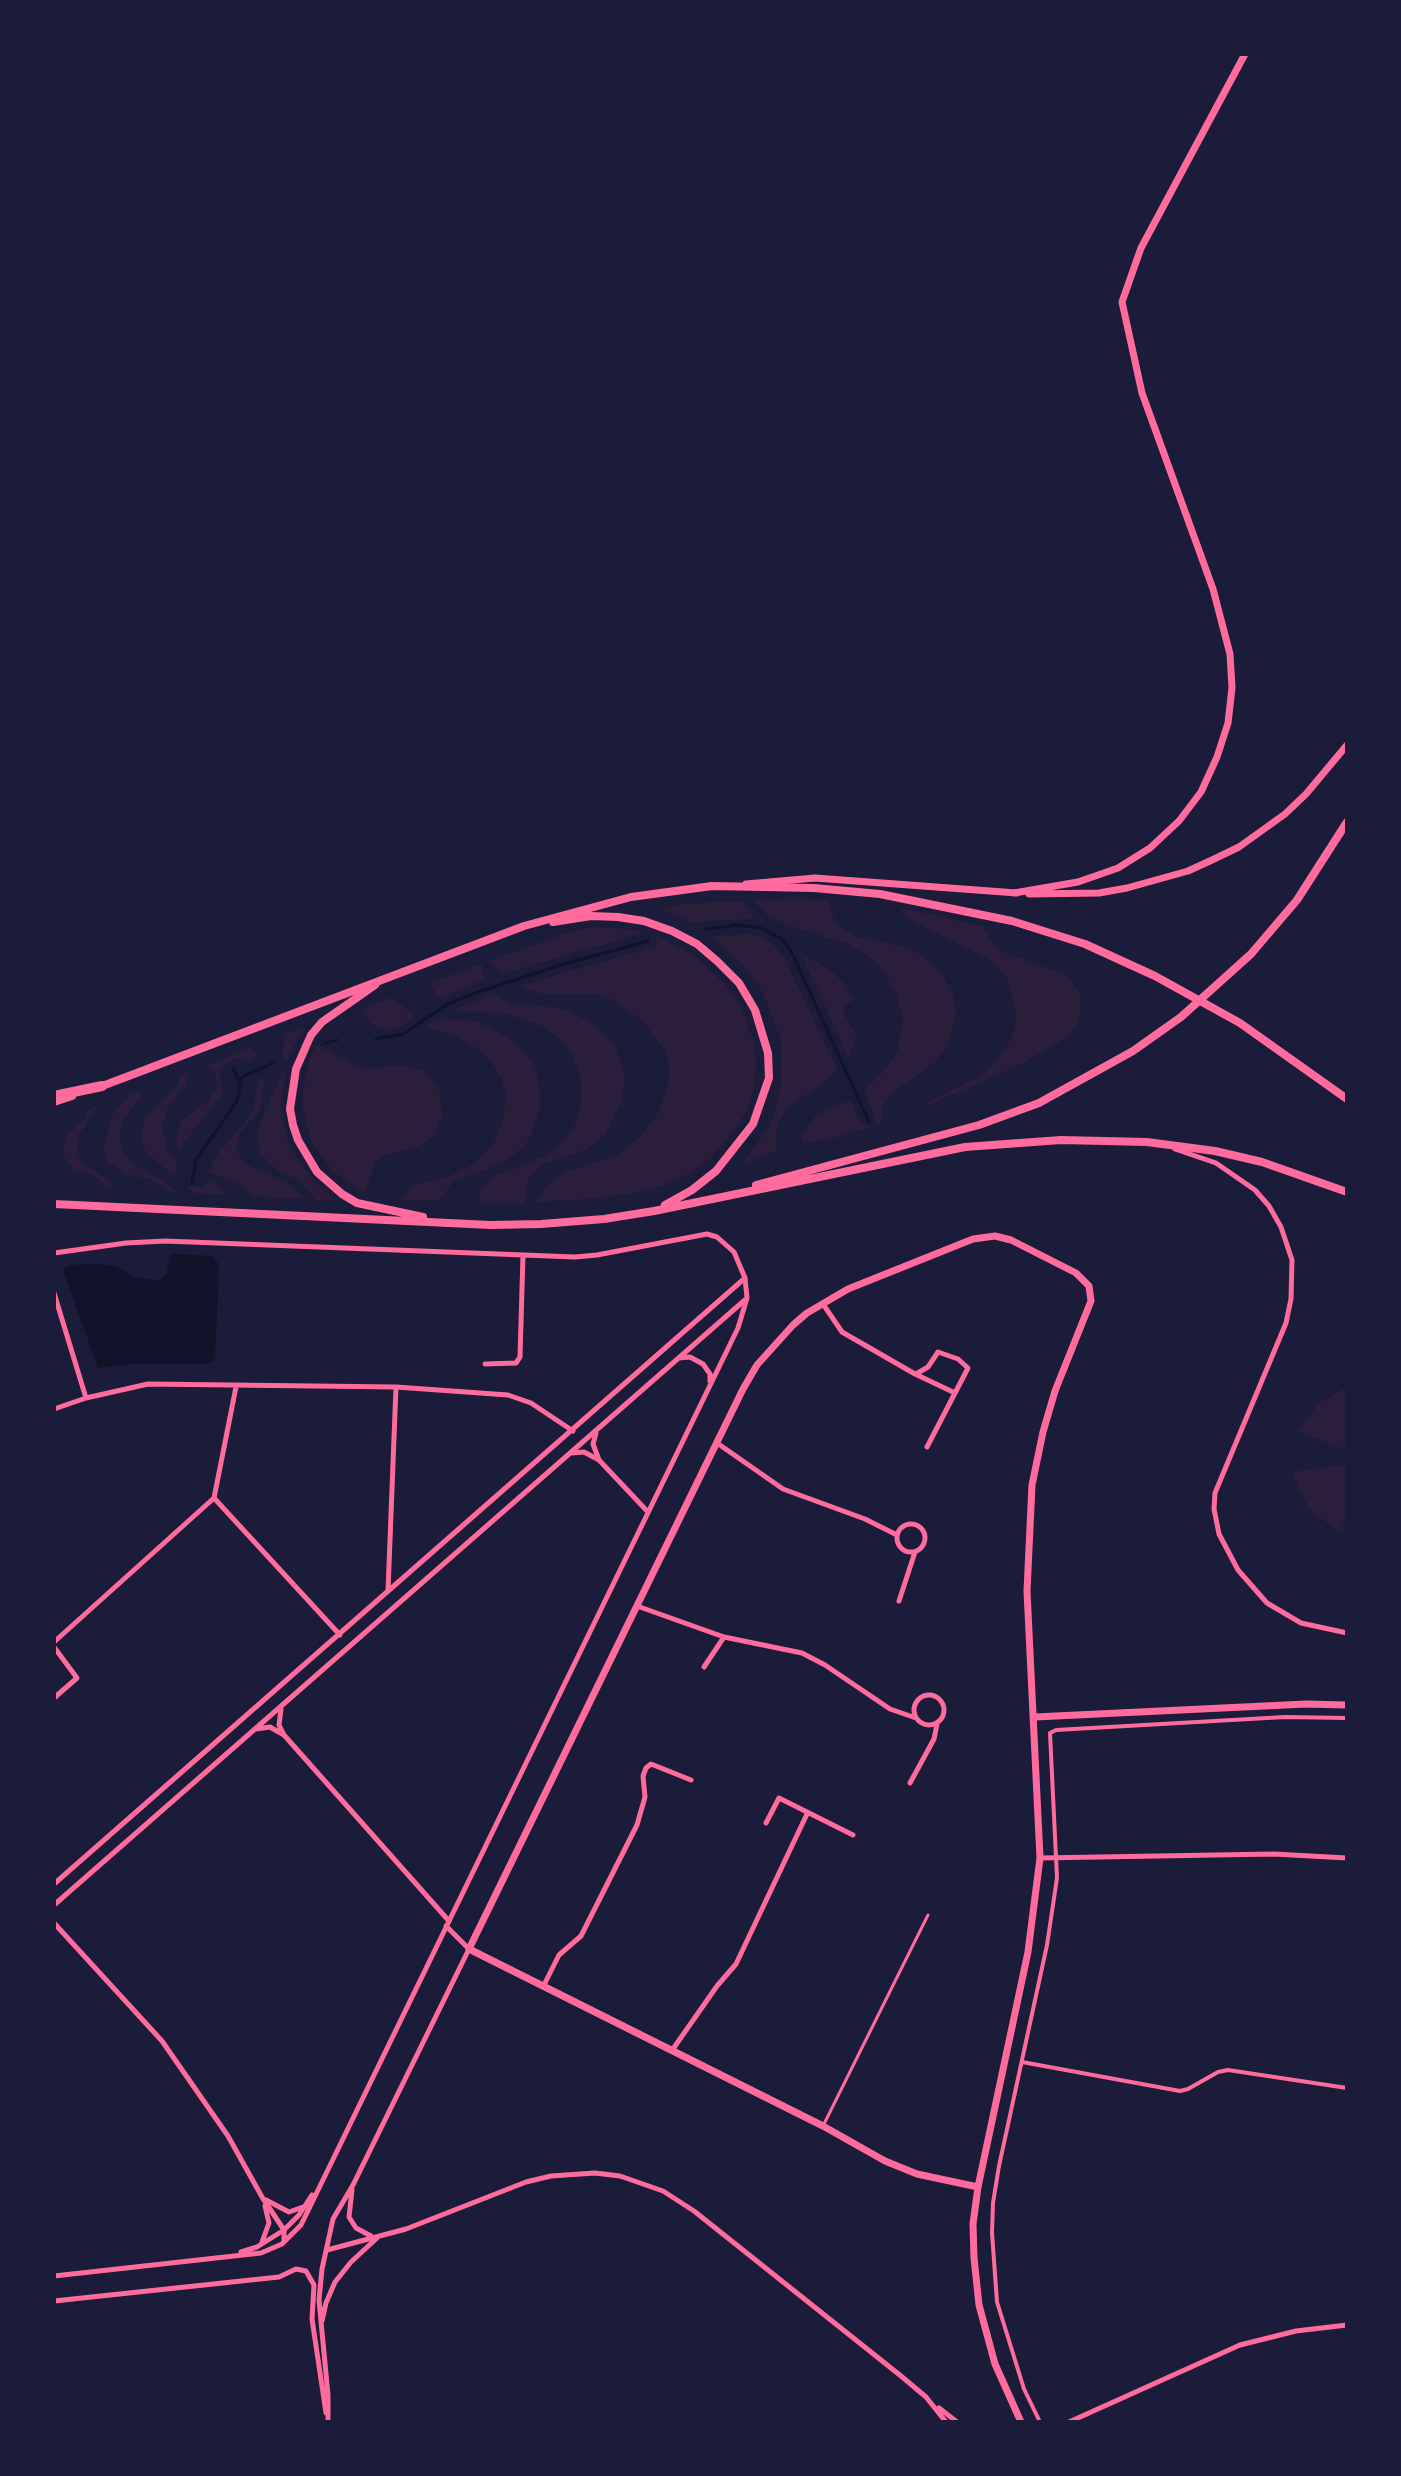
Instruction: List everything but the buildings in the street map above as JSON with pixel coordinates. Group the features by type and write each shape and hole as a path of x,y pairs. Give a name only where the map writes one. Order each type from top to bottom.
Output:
{"highway":[{"path":"54,1099 102,1086"}],"main road":[{"path":"711,1198 825,1165 937,1138 1039,1103 1133,1051 1181,1017 1251,954 1297,900 1347,822"},
{"path":"102,1086 524,926 631,897 712,886 814,888 880,894 1012,921 1085,944 1155,976 1240,1023 1347,1099"},
{"path":"524,926 591,916 644,921 672,931 697,944 717,961 739,983 755,1010 768,1053 769,1078 753,1124 716,1171 692,1190 654,1211"},
{"path":"385,978 322,1022 311,1035 296,1069 290,1109 293,1125 317,1172 342,1194 357,1203 446,1222"},
{"path":"54,1204 541,1224 654,1211 836,1176 965,1147 1061,1140 1147,1142 1215,1151 1262,1162 1347,1192"}],"street":[{"path":"1014,893 1078,882 1118,868 1150,848 1179,821 1201,792 1228,723 1232,688 1230,654 1213,589 1142,393 1122,302 1141,248 1245,54"},
{"path":"712,886 815,878 1057,895 1127,888 1188,871 1239,847 1285,814 1347,745"},
{"path":"1147,1142 1194,1154 1237,1176 1269,1206 1288,1244 1293,1279 1286,1323 1221,1475 1215,1493 1217,1528 1238,1570 1267,1603 1301,1623 1347,1633"},
{"path":"54,1253 165,1241 597,1255 707,1234 717,1237 734,1252 745,1278 747,1298 738,1328 301,2225 282,2244 261,2253 54,2276"},
{"path":"328,2422 319,2300 333,2219 353,2185 757,1365 793,1325 822,1303 848,1289 985,1236 1011,1240 1076,1273 1089,1286 1091,1301 1055,1391 1032,1485 1027,1591 1040,1858 1028,1952 978,2187 973,2224 979,2305 995,2364 1021,2422"},
{"path":"485,1364 516,1363 520,1357 523,1255"},
{"path":"54,1884 745,1278"},
{"path":"54,1293 86,1398"},
{"path":"54,1905 747,1298"},
{"path":"822,1303 842,1332 955,1393"},
{"path":"915,1374 928,1367 938,1352 958,1359 968,1368 927,1447"},
{"path":"677,1359 690,1357 703,1364 710,1374 709,1386"},
{"path":"54,1409 86,1398 148,1384 396,1387 508,1395 531,1403 573,1431"},
{"path":"54,1698 77,1678 54,1644 214,1498 236,1387"},
{"path":"388,1592 396,1387"},
{"path":"599,1428 593,1444 599,1460"},
{"path":"717,1443 783,1489 865,1519 897,1535 902,1549 915,1552"},
{"path":"570,1454 584,1452 599,1460 648,1512"},
{"path":"214,1498 340,1635"},
{"path":"478,1514 487,1526"},
{"path":"897,1535 905,1524 915,1524 923,1528 925,1542 915,1552 899,1601"},
{"path":"637,1606 724,1637 802,1653 890,1709 916,1718 924,1725 938,1723"},
{"path":"704,1667 724,1637"},
{"path":"910,1783 934,1739 944,1710 941,1701 933,1696 924,1696 916,1701 916,1718"},
{"path":"283,1704 279,1719 284,1735"},
{"path":"1035,1717 1306,1704 1347,1705"},
{"path":"1040,2422 1024,2389 997,2302 993,2267 993,2203 1047,1945 1058,1858 1052,1730 1285,1717 1347,1718"},
{"path":"255,1729 270,1727 284,1735 469,1949 673,2049 901,2168 978,2187"},
{"path":"543,1987 559,1955 581,1936 637,1825 645,1797 643,1776 651,1764 691,1780"},
{"path":"766,1823 779,1798 853,1835"},
{"path":"673,2049 736,1964 807,1814"},
{"path":"1040,1858 1258,1854 1347,1858"},
{"path":"54,1923 162,2041 228,2136 284,2230 282,2244"},
{"path":"1021,2062 1180,2091 1228,2070 1347,2088"},
{"path":"327,2250 406,2229 526,2182 551,2176 595,2173 630,2179 663,2191 694,2211 957,2422"},
{"path":"353,2185 349,2217 361,2232 378,2236"},
{"path":"232,2255 257,2247 284,2230 319,2186"},
{"path":"262,2197 289,2212 297,2211 306,2204"},
{"path":"257,2247 264,2239 269,2223 262,2197"},
{"path":"321,2335 326,2303 335,2282 378,2236"},
{"path":"54,2301 279,2277 296,2269 306,2271 314,2285 312,2319 328,2422"},
{"path":"1069,2422 1240,2345 1296,2331 1347,2325"},
{"path":"926,2397 946,2422"}],"lane":[{"path":"823,2126 928,1915"}],"shaded area":[{"path":"827,900 836,924 846,931 919,953 942,973 954,997 956,1011 951,1038 945,1050 935,1062 890,1095 882,1109 881,1124 831,1139 802,1143 803,1133 816,1115 850,1100 860,1122 867,1127 875,1124 875,1116 864,1091 889,1065 898,1050 903,1020 896,993 878,963 848,944 767,915 753,901"},
{"path":"743,901 754,919 696,924 660,909 682,904"},
{"path":"899,907 982,926 996,948 1067,975 1080,994 1079,1021 1067,1037 1020,1065 927,1106 929,1101 981,1075 995,1063 1012,1038 1016,1022 1015,1006 1007,978 991,960 907,918"},
{"path":"611,927 647,932 501,974 489,961 567,933"},
{"path":"751,934 764,938 784,957 837,1069 825,1082 792,1104 783,1115 777,1127 776,1151 742,1164 770,1125 776,1107 781,1083 781,1040 763,993 747,969 712,936"},
{"path":"655,935 693,955 725,984 740,1005 754,1042 756,1064 748,1108 737,1127 711,1158 682,1178 646,1191 590,1199 535,1202 545,1188 563,1173 617,1155 641,1136 660,1110 669,1079 669,1064 664,1050 644,1022 614,1001 596,994 542,994 518,986 657,946"},
{"path":"801,954 828,968 846,985 855,1000 843,1006 845,1017 857,1035 848,1057"},
{"path":"482,964 484,980 440,999 429,983"},
{"path":"493,994 513,1005 564,1009 592,1023 612,1042 625,1076 622,1100 605,1135 585,1150 541,1165 528,1180 525,1203 477,1203 490,1178 548,1155 566,1138 574,1127 581,1104 581,1078 564,1043 543,1026 504,1013 456,1009"},
{"path":"392,997 414,1016 401,1027 393,1029 371,1024 362,1009"},
{"path":"443,1019 472,1021 514,1041 535,1066 541,1094 540,1108 531,1136 504,1163 454,1181 439,1201 401,1200 414,1185 449,1176 475,1163 494,1142 504,1118 502,1080 483,1053 458,1037 426,1027"},
{"path":"304,1027 287,1060 282,1058 285,1034"},
{"path":"317,1045 365,1069 403,1065 422,1070 440,1091 442,1118 434,1135 420,1146 380,1157 365,1193 332,1171 311,1141 303,1109 303,1089 310,1057"},
{"path":"251,1047 257,1056 249,1060 236,1058 221,1067 219,1075 223,1093 179,1153 176,1137 182,1120 209,1100 217,1087 215,1074 209,1065"},
{"path":"286,1071 281,1104 286,1136 312,1180 336,1201 315,1200 301,1181 278,1171 260,1154 257,1131 282,1072"},
{"path":"189,1072 186,1085 168,1106 162,1127 168,1151 177,1161 175,1178 146,1152 141,1131 147,1115 175,1088 182,1075"},
{"path":"265,1078 260,1110 239,1134 236,1148 242,1160 250,1166 291,1185 305,1199 252,1196 241,1185 210,1173 214,1158 243,1125 254,1107 258,1079"},
{"path":"140,1091 139,1098 123,1121 121,1148 132,1164 164,1181 177,1192 169,1191 153,1180 124,1174 106,1160 103,1148 113,1114 130,1095"},
{"path":"97,1106 78,1137 77,1151 83,1164 114,1187 74,1169 63,1155 65,1139 85,1119 89,1109"},
{"path":"211,1180 224,1194 193,1193 187,1187 203,1187"},
{"path":"171,1254 213,1256 219,1265 213,1361 206,1364 132,1364 98,1368 63,1270 70,1265 115,1266 134,1277 158,1281 166,1275"},
{"path":"1347,1387 1347,1451 1299,1431 1319,1403"},
{"path":"1347,1464 1347,1516 1340,1532 1313,1513 1299,1491 1293,1472"}],"waterway":[{"path":"705,929 737,925 761,928 783,940 792,953 869,1122"},
{"path":"376,1039 403,1034 446,1005 472,994 649,941"},
{"path":"326,1043 337,1040"},
{"path":"192,1183 196,1160 237,1101 242,1077 273,1063"},
{"path":"233,1068 240,1083"}]}
